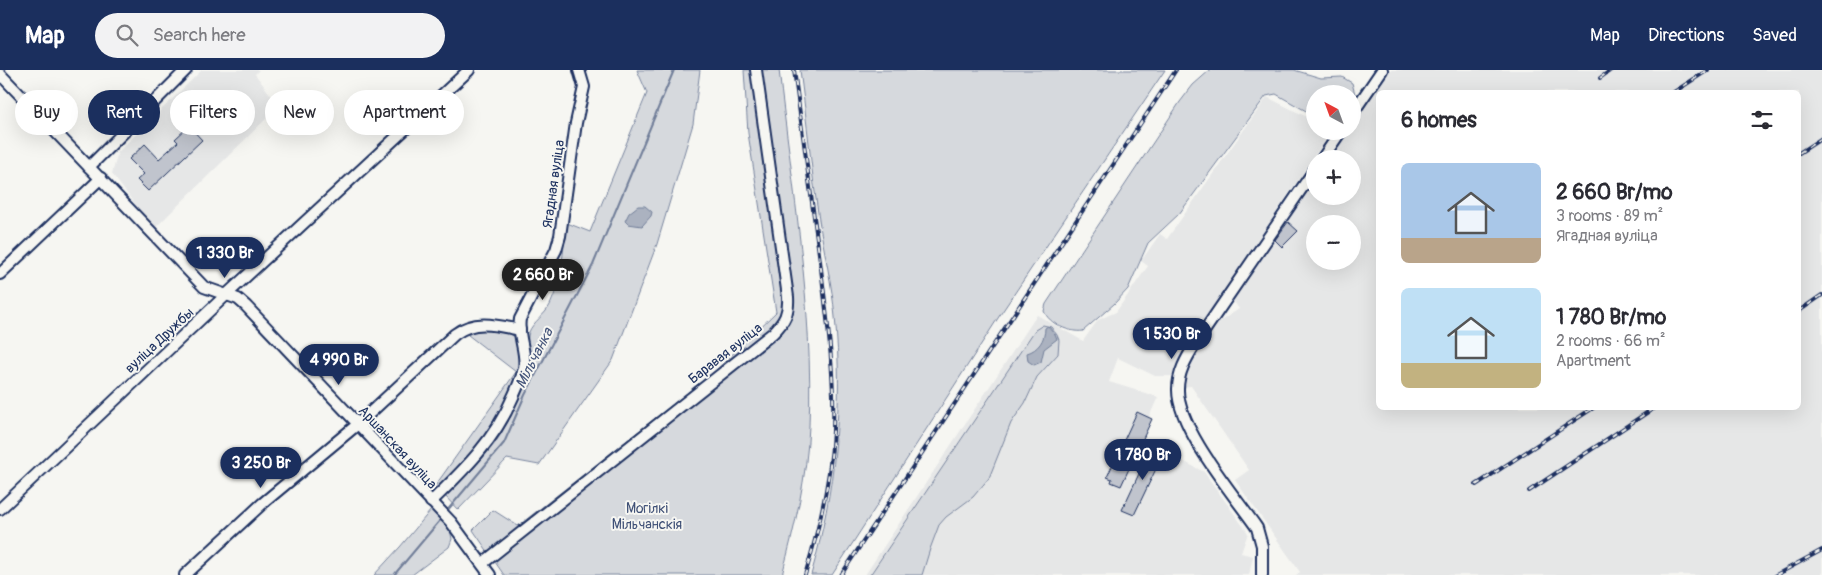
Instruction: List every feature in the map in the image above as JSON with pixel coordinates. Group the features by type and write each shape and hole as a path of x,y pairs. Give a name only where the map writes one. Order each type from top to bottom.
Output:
{"street":[{"path":"89,167 186,70"},
{"name":"вуліца Дружбы","path":"0,509 225,296 470,70"},
{"name":"Ягадная вуліца","path":"433,504 477,456 501,422 523,370 525,360 520,330 522,314 556,250 560,236 576,123 584,87 579,70"},
{"name":"Баравая вуліца","path":"483,564 773,332 783,322 787,314 788,297 756,70"},
{"path":"1361,101 1382,70"},
{"name":"Аршанская вуліца","path":"0,74 204,287 238,299 246,306 451,522 490,575"},
{"path":"0,274 101,178"},
{"path":"1262,575 1262,546 1257,528 1189,429 1179,406 1180,371 1194,346 1306,182"},
{"path":"185,575 263,503 358,424 462,328 481,324 520,330"}],"shaded area":[{"path":"202,70 259,70 255,74 267,90 265,90 265,120 255,130 255,90 182,90"},
{"path":"1389,70 1822,70 1822,575 1296,575 1300,572 1235,480 1249,470 1191,386 1182,387 1187,364 1216,324 1239,309 1233,300 1306,195 1306,205 1361,205 1361,150 1337,150 1343,140 1361,140 1361,113"},
{"path":"1267,97 1306,116 1306,140 1325,140 1318,150 1306,150 1306,168 1189,342 1172,376 1155,376 1118,358 1109,382 1158,397 1149,417 1152,419 1143,440 1204,472 1248,533 1241,553 1253,556 1249,575 865,575 1037,315 1083,341 1098,320 1116,312 1148,266 1141,261 1160,234 1167,239"},
{"path":"170,101 170,135 250,135 154,229 112,174 118,152 135,135 160,135 160,111"},
{"path":"638,206 645,206 652,212 651,216 642,226 628,224 625,221 629,213"},
{"path":"1048,326 1057,339 1044,349 1041,362 1034,365 1028,361 1027,353 1034,350 1040,344 1044,337 1045,328"}],"green space":[{"path":"637,70 700,70 693,124 657,244 613,360 539,465 507,459 458,510 445,496 490,450 506,426 528,370 529,332 548,309 554,295 562,265 567,223 590,232 647,93"},
{"name":"Могілкі Мільчанскія","path":"744,70 779,70 805,293 810,382 808,445 800,501 782,575 504,575 473,530 493,510 518,526 714,372 776,312 748,133"},
{"path":"800,70 1165,70 1000,315 832,575 811,575 832,479 838,415 838,350 834,305 816,201"},
{"path":"1210,70 1294,70 1321,78 1342,77 1353,85 1306,85 1306,111 1276,94 1266,96 1179,214 1148,243 1128,289 1083,331 1072,331 1060,327 1047,316 1044,311 1046,304 1193,85"},
{"path":"1043,325 1051,327 1057,335 1059,340 1058,354 1037,377 1025,403 1011,423 989,478 973,497 946,517 939,525 922,575 870,575 1035,330"},
{"path":"477,329 499,329 511,334 519,344 521,358 518,373 496,422 480,445 435,493 430,493 516,372 468,335"},
{"path":"431,510 450,530 452,539 449,547 412,575 374,575 400,547"}],"building":[{"path":"179,135 197,135 202,140 148,191 137,180 144,174 129,159 145,144 159,159 178,142 175,139"},
{"path":"1288,222 1298,231 1282,247 1275,240"},
{"path":"1137,412 1152,419 1121,486 1111,482 1112,479 1107,477"},
{"path":"1152,446 1164,452 1134,515 1122,510"}],"waterway":[{"name":"Мільчанка","path":"446,512 504,443 525,395 593,265 674,70"},
{"name":"Мільчанка","path":"394,575 442,518"}],"railway":[{"path":"794,70 830,346 833,410 832,449 827,486 805,575"},
{"path":"841,575 1176,70"},
{"path":"1600,78 1611,70"},
{"path":"1677,90 1708,70"},
{"path":"1801,152 1822,138"},
{"path":"1801,310 1822,295"},
{"path":"1476,485 1590,410"},
{"path":"1529,491 1651,410"},
{"path":"1776,575 1822,550"}]}
